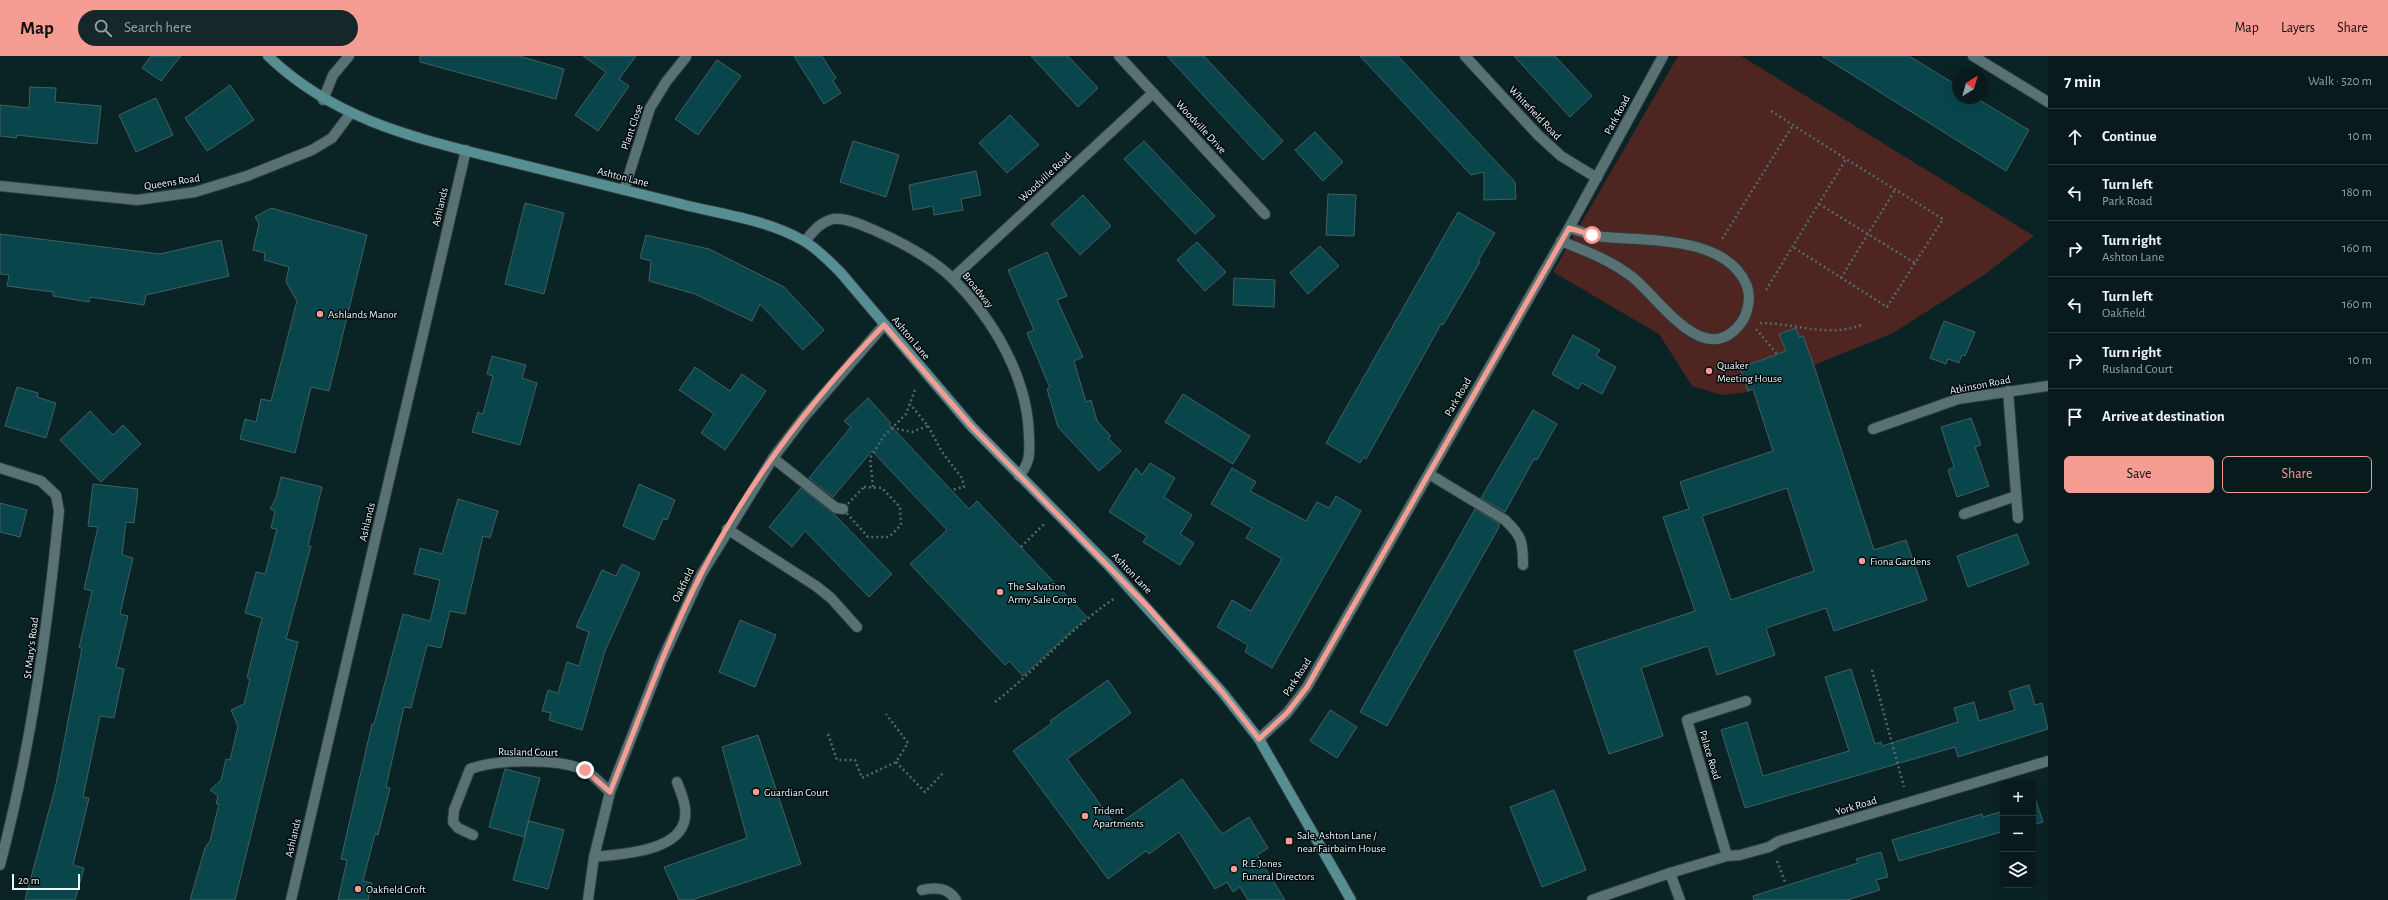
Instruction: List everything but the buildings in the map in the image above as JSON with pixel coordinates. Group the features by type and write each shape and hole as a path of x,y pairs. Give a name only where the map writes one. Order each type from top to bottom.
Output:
{"main road":[{"name":"Ashton Lane","path":"268,56 289,76 323,100 350,114 408,134 708,211 760,221 805,241 841,273 972,427 1148,607 1223,693 1259,739 1351,900"}],"street":[{"path":"323,100 333,75 349,56"},
{"name":"Woodville Drive","path":"1118,56 1265,214"},
{"name":"Whitefield Road","path":"1464,56 1538,135 1561,156 1597,178"},
{"name":"Park Road","path":"1259,739 1287,713 1307,687 1569,228 1663,56"},
{"path":"1973,56 2048,102"},
{"name":"Plant Close","path":"624,190 650,108 666,82 686,58"},
{"name":"Woodville Road","path":"952,278 1153,93"},
{"name":"Queens Road","path":"0,186 137,200 195,192 247,176 312,150 332,138 350,114"},
{"name":"Ashlands","path":"291,900 466,150"},
{"name":"Broadway","path":"805,241 824,222 834,219 846,220 897,240 926,257 952,278 976,305 996,335 1013,366 1023,396 1029,427 1027,467 1019,476"},
{"path":"1561,241 1591,253 1630,275 1644,286 1675,321 1688,331 1707,338 1723,338 1736,331 1747,322 1749,306 1748,290 1742,275 1730,261 1713,253 1684,244 1632,237 1604,237 1569,228"},
{"name":"Oakfield","path":"588,900 594,857 610,792 679,619 701,575 727,529 772,458 805,416 884,325"},
{"name":"Atkinson Road","path":"1873,429 1958,399 2048,386"},
{"path":"2008,391 2018,518"},
{"path":"772,458 836,508 843,509"},
{"name":"St Mary's Road","path":"0,468 41,481 56,495 59,511 37,696 13,815 0,865"},
{"path":"1429,474 1505,520 1514,528 1523,545 1523,565"},
{"path":"1964,514 2016,496"},
{"path":"727,529 816,586 831,598 857,627"},
{"name":"Palace Road","path":"1727,856 1687,720 1746,701"},
{"name":"Rusland Court","path":"473,835 458,828 453,822 454,810 470,770 485,763 522,761 562,764 585,770 610,792"},
{"name":"York Road","path":"1592,900 1670,873 1727,856 1740,855 1771,846 1779,841 2048,761"},
{"path":"594,857 641,851 657,846 680,832 685,818 684,803 677,782"},
{"path":"1670,873 1680,900"},
{"path":"922,890 939,888 947,891 956,900"}],"path":[{"path":"1771,111 1943,219 1887,307 1793,247"},
{"path":"1713,253 1793,124"},
{"path":"1749,306 1758,302 1846,159"},
{"path":"1842,278 1895,190"},
{"path":"1819,204 1915,263"},
{"path":"1747,322 1776,323 1812,330 1848,330 1862,325"},
{"path":"1747,322 1777,354"},
{"path":"873,487 870,458 892,428 906,414 916,386"},
{"path":"910,404 928,426 942,452 962,478 964,487 952,490"},
{"path":"892,428 912,432 928,426"},
{"path":"864,487 873,487 882,488 900,507 901,525 889,537 868,537 843,509 864,487"},
{"path":"1021,547 1044,524"},
{"path":"995,702 1019,684 1088,617 1116,598"},
{"path":"1872,670 1908,802"},
{"path":"828,734 837,760 855,760 862,778 896,762 908,743 886,714"},
{"path":"896,762 925,792 944,772"},
{"path":"1771,846 1784,882"}],"shaded area":[{"path":"1678,56 1741,56 2034,236 1984,275 1893,333 1748,392 1721,395 1692,386 1659,334 1553,272"}],"place":[{"name":"Ashlands Manor","path":"320,314"},
{"name":"Quaker Meeting House","path":"1709,371"},
{"name":"Fiona Gardens","path":"1862,561"},
{"name":"The Salvation Army Sale Corps","path":"1000,592"},
{"name":"Guardian Court","path":"756,792"},
{"name":"Trident Apartments","path":"1085,816"},
{"name":"Sale, Ashton Lane / near Fairbairn House","path":"1289,841"},
{"name":"R.E.Jones Funeral Directors","path":"1234,869"},
{"name":"Oakfield Croft","path":"358,889"}],"route":[{"path":"585,770 610,792 679,619 701,575 727,529 772,458 805,416 884,325 972,427 1148,607 1223,693 1259,739 1287,713 1307,687 1569,228 1592,235"}]}
